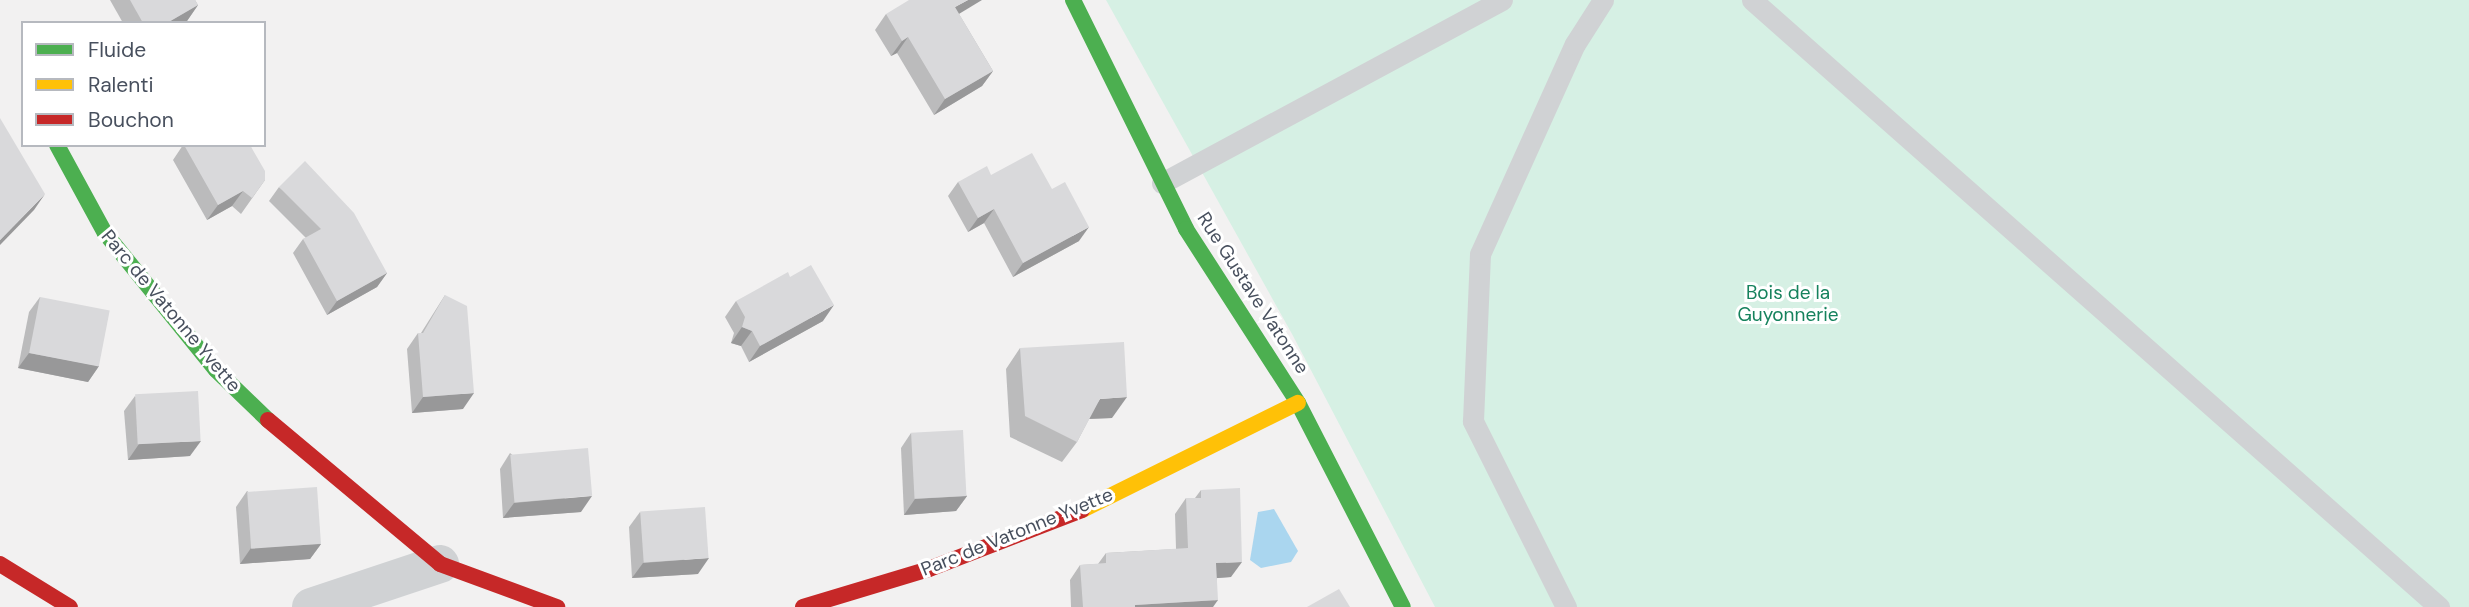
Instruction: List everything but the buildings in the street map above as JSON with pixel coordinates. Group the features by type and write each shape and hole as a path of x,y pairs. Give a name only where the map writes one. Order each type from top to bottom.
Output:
{"street":[{"name":"Rue Gustave Vatonne","path":"1073,0 1186,229 1298,403 1403,607"},
{"name":"Parc de Vatonne Yvette","path":"58,147 105,233 216,370 267,420 440,564 557,607"},
{"name":"Parc de Vatonne Yvette","path":"803,607 929,569 1072,515 1298,403"},
{"path":"0,564 71,607"},
{"path":"311,607 440,564"}],"lane":[{"path":"1162,183 1502,0"},
{"path":"1566,607 1473,421 1480,254 1575,44 1603,0"},
{"path":"1752,0 2439,607"}],"green space":[{"name":"Bois de la Guyonnerie","path":"1106,0 2469,0 2469,607 1435,607 1292,334"}],"water":[{"path":"1274,509 1298,551 1291,562 1261,568 1250,560 1258,512"}],"traffic: fast":[{"path":"1073,0 1186,229 1298,403 1403,607"},
{"path":"58,147 105,233 216,370 268,420"}],"traffic: slow":[{"path":"1082,510 1298,403"}],"traffic: jam":[{"path":"268,420 440,564 557,607"},
{"path":"803,607 929,569 1082,510"},
{"path":"0,564 70,607"}]}
